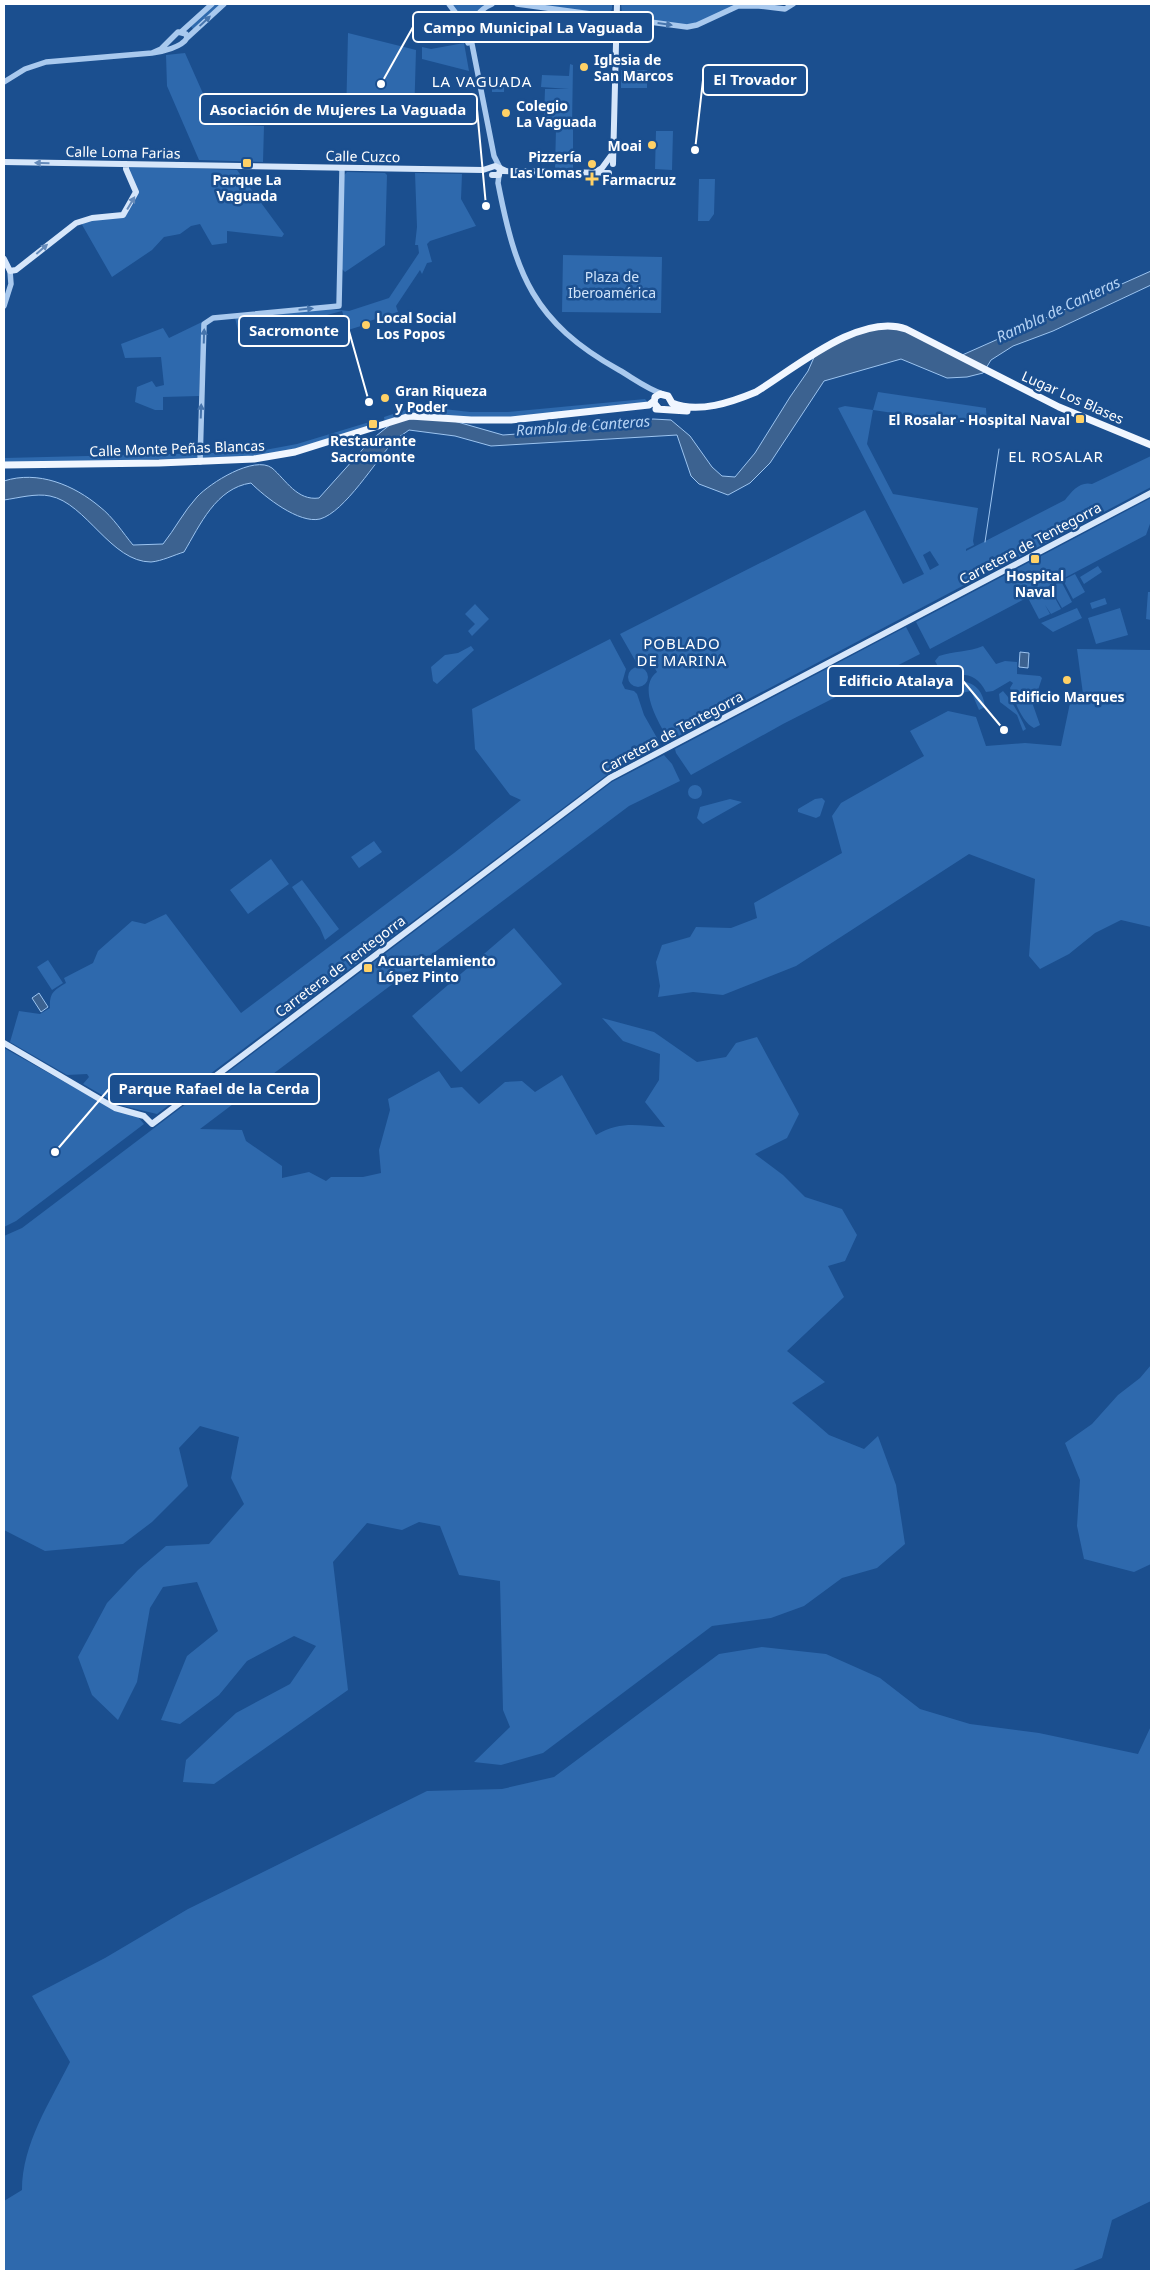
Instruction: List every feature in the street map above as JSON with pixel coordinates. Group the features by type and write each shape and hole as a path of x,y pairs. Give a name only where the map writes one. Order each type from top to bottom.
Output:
{"main road":[{"path":"497,172 609,173 614,170 617,4"},
{"path":"593,173 612,157 614,147"},
{"name":"Calle Loma Farias","path":"4,162 242,166"},
{"path":"604,165 610,162 613,164"},
{"path":"4,259 10,271 20,268 76,223 92,218 122,215 136,192 126,170 126,164"},
{"path":"604,165 604,171 609,173"},
{"name":"Calle Cuzco","path":"242,166 483,170 497,172"},
{"name":"Lugar Los Blases","path":"758,390 839,340 877,326 895,326 906,329 1059,407 1151,445"},
{"path":"603,410 649,405 663,394 668,396 670,401 685,406 701,406 732,401 758,390"},
{"path":"603,410 708,410 732,404 758,390"},
{"path":"655,399 655,406 662,409"},
{"path":"662,409 670,401"},
{"name":"Calle Monte Peñas Blancas","path":"4,465 200,458 244,460 288,454 404,417 422,415 471,420 511,420 603,410"},
{"name":"Carretera de Tentegorra","path":"4,1044 115,1108 144,1116 152,1124 610,778 1149,494"}],"street":[{"path":"164,49 175,35 181,32 212,4"},
{"path":"4,82 38,64 152,53 184,42 224,4"},
{"path":"449,4 467,26 478,14 492,4"},
{"path":"517,4 690,27 734,6 762,6"},
{"path":"742,4 781,9 792,5"},
{"path":"473,21 471,41 498,183 511,245 521,270 540,304 557,324 582,348 663,394"},
{"path":"462,22 468,42 491,157 497,172"},
{"path":"181,32 185,33 187,38"},
{"path":"175,35 176,41 180,43"},
{"path":"200,458 204,324 213,318 339,306 342,170 340,168"},
{"path":"4,306 11,284 10,271"},
{"path":"647,386 655,399"}],"green space":[{"path":"212,4 224,4 194,30 191,26"},
{"path":"449,4 492,4 467,26"},
{"path":"517,4 612,4 612,9 608,16"},
{"path":"621,4 741,4 690,27 625,18 622,13"},
{"path":"348,33 416,50 414,119 411,122 348,121 346,119"},
{"path":"464,43 469,71 422,59 422,47 431,49"},
{"path":"185,53 217,125 264,126 263,162 199,160 167,86 166,55"},
{"path":"570,64 573,65 572,126 547,125 544,117 545,89 569,89 541,87 542,75 569,76"},
{"path":"621,70 647,70 647,88 621,88"},
{"path":"492,83 504,83 504,92 492,92"},
{"path":"556,129 573,129 573,169 555,168"},
{"path":"656,131 673,131 672,170 655,169"},
{"path":"130,166 237,170 284,234 282,237 227,231 227,243 212,245 200,224 191,226 180,234 164,237 152,250 112,277 81,223 100,219 121,218 136,198 128,169"},
{"path":"347,172 385,173 387,175 385,245 345,272 342,269 344,175"},
{"path":"415,173 462,174 461,199 476,226 430,241 427,244 432,262 427,263 422,274 420,270 396,306 398,312 360,324 361,326 348,330 342,311 240,338 235,318 329,309 349,311 389,298 419,253 418,245 415,245 417,227"},
{"path":"699,179 715,179 714,214 709,221 698,221"},
{"name":"Plaza de Iberoamérica","path":"563,255 662,257 661,313 562,312"},
{"path":"202,322 199,396 163,397 163,410 155,410 135,402 137,387 152,381 156,387 164,385 161,357 125,358 121,344 163,328 169,338"},
{"path":"878,392 986,408 987,427 873,410"},
{"path":"645,399 649,404 529,418 385,423 384,417 417,406 470,412 508,412"},
{"path":"845,406 873,410 867,444 893,494 978,508 974,545 966,549 966,551 1065,500 1080,485 1092,484 1151,456 1151,487 1004,565 989,567 986,565 986,569 979,573 977,571 977,575 972,581 669,741 656,716 649,696 651,679 657,672 653,665 636,662 620,634 865,510 903,584 924,574 838,408","holes":["930,551 939,565 930,570 923,555"]},
{"path":"376,420 377,425 280,455 4,465 4,458 254,452 297,444"},
{"path":"1151,498 1151,521 1146,535 930,649 916,622"},
{"path":"1098,566 1102,572 1084,584 1080,577"},
{"path":"1075,574 1085,592 1073,599 1063,580"},
{"path":"1061,581 1072,602 1062,608 1050,587"},
{"path":"1049,587 1061,609 1051,614 1045,605 1050,614 1039,619 1028,598"},
{"path":"1148,592 1151,592 1151,620 1146,619"},
{"path":"1105,598 1107,604 1092,609 1090,603"},
{"path":"475,604 489,619 472,636 468,631 475,624 465,614"},
{"path":"1077,608 1082,618 1053,632 1041,623"},
{"path":"1120,608 1128,635 1096,644 1088,618"},
{"path":"906,627 920,654 783,724 691,775 676,753 675,749"},
{"path":"610,639 626,669 622,683 625,689 634,691 637,694 644,715 661,745 608,774 157,1114 119,1105 83,1084 89,1077 87,1074 67,1075 10,1042 19,1011 40,1014 50,1008 51,995 66,983 64,978 93,963 98,951 132,921 145,924 166,914 241,1013 454,853 521,800 510,795 475,749 472,709"},
{"path":"471,646 474,650 437,684 433,681 431,667 445,655 458,653"},
{"path":"983,646 996,664 1005,661 1017,662 1017,674 1040,676 1042,678 1033,705 1040,725 1034,728 1022,716 1010,688 1013,683 1010,681 993,691 986,692 982,685 973,677 957,675 944,677 935,661 939,656"},
{"path":"1077,649 1151,650 1151,927 1121,920 1095,933 1069,954 1040,969 1029,956 1035,879 969,854 796,966 723,995 693,992 658,997 660,986 656,962 662,945 690,937 696,927 731,928 757,918 754,903 842,853 832,816 841,803 924,756 910,731 948,711 976,717 986,746 1025,743 1061,746 1070,703 1083,694"},
{"path":"638,667 645,670 648,677 645,684 638,687 631,684 628,677 631,670"},
{"path":"952,681 967,682 976,687 982,695 985,707 979,710 971,691 961,693"},
{"path":"1003,691 1013,704 1026,729 1023,731 1017,715 1000,702 999,694"},
{"path":"664,755 672,764 680,781 629,806 200,1129 242,1130 246,1141 282,1166 282,1178 309,1172 326,1181 331,1177 363,1177 381,1173 379,1150 390,1110 388,1099 439,1071 451,1088 462,1087 479,1104 505,1082 522,1081 535,1092 562,1075 596,1135 614,1127 630,1125 665,1127 645,1102 659,1080 660,1054 623,1041 602,1018 654,1032 697,1062 726,1057 736,1043 757,1037 799,1114 787,1138 755,1154 783,1175 805,1197 842,1209 857,1235 845,1261 828,1266 844,1297 787,1351 825,1382 792,1403 829,1435 864,1449 878,1436 896,1485 905,1544 877,1568 842,1578 804,1606 771,1618 712,1626 543,1753 501,1765 474,1762 510,1727 503,1710 500,1581 459,1575 440,1526 419,1522 402,1530 367,1523 333,1562 348,1690 214,1784 183,1782 186,1760 236,1713 290,1684 316,1646 294,1636 247,1661 219,1695 180,1724 161,1720 187,1656 218,1631 197,1582 163,1587 150,1608 137,1682 118,1720 92,1695 78,1657 107,1603 138,1570 166,1546 209,1544 244,1504 231,1478 239,1437 200,1426 179,1448 188,1486 152,1522 123,1544 45,1551 4,1530 4,1236 22,1228 612,782"},
{"path":"692,785 698,785 702,792 698,799 692,799 688,795 688,789"},
{"path":"822,798 825,801 820,816 816,818 798,812 798,809 815,799"},
{"path":"730,799 742,802 703,824 697,818 700,807"},
{"path":"374,841 382,852 359,868 351,857"},
{"path":"271,859 289,884 248,914 230,890"},
{"path":"302,880 339,929 325,940 320,928 292,887"},
{"path":"514,928 562,984 461,1072 412,1016"},
{"path":"48,960 63,983 52,990 37,967"},
{"path":"4,1048 113,1109 138,1117 144,1124 16,1221 4,1227"},
{"path":"1151,1365 1151,1564 1134,1572 1084,1559 1077,1526 1080,1480 1065,1443 1092,1424 1118,1395 1140,1378"},
{"path":"762,1647 826,1654 880,1678 920,1709 970,1724 1039,1733 1138,1754 1151,1726 1151,2201 1112,2220 1102,2258 1071,2271 4,2271 4,2201 22,2190 27,2156 38,2124 70,2062 32,1996 105,1958 188,1909 427,1791 502,1789 554,1777 719,1654"}],"shaded area":[{"path":"1151,271 1151,285 1053,331 1013,346 991,360 983,373 967,377 947,378 901,359 824,381 770,463 750,483 728,495 699,484 691,476 677,435 491,446 455,436 409,430 394,441 350,496 330,514 320,519 302,517 273,502 251,483 239,486 228,492 210,509 184,552 151,562 123,553 75,509 63,501 50,496 39,495 4,500 4,481 30,477 55,482 79,492 105,511 133,545 163,544 197,497 203,491 233,472 255,465 264,465 272,468 298,493 311,498 319,498 371,440 396,420 440,417 503,435 531,433 553,428 611,425 653,419 671,420 690,436 712,467 722,476 735,477 755,453 808,371 815,355 850,334 895,326 960,356"},
{"path":"1020,652 1029,653 1028,668 1019,667"},
{"path":"39,993 48,1007 41,1012 32,998"}],"waterway":[{"path":"985,542 999,449"}],"place":[{"name":"Iglesia de San Marcos","path":"584,67"},
{"name":"Campo Municipal La Vaguada","path":"381,84"},
{"name":"Colegio La Vaguada","path":"506,113"},
{"name":"Moai","path":"652,145"},
{"name":"El Trovador","path":"695,150"},
{"name":"Parque La Vaguada","path":"247,163"},
{"name":"Pizzería Las Lomas","path":"592,164"},
{"name":"Farmacruz","path":"592,179"},
{"name":"Asociación de Mujeres La Vaguada","path":"486,206"},
{"name":"Local Social Los Popos","path":"366,325"},
{"name":"Gran Riqueza y Poder","path":"385,398"},
{"name":"Sacromonte","path":"369,402"},
{"name":"El Rosalar - Hospital Naval","path":"1080,419"},
{"name":"Restaurante Sacromonte","path":"373,424"},
{"name":"Hospital Naval","path":"1035,559"},
{"name":"Edificio Marques","path":"1067,680"},
{"name":"Edificio Atalaya","path":"1004,730"},
{"name":"Acuartelamiento López Pinto","path":"368,968"},
{"name":"Parque Rafael de la Cerda","path":"55,1152"}],"district":[{"name":"LA VAGUADA","path":"482,81"},
{"name":"EL ROSALAR","path":"1056,456"},
{"name":"POBLADO DE MARINA","path":"682,652"}],"water label":[{"name":"Rambla de Canteras","path":"1058,309"},
{"name":"Rambla de Canteras","path":"583,425"}]}
